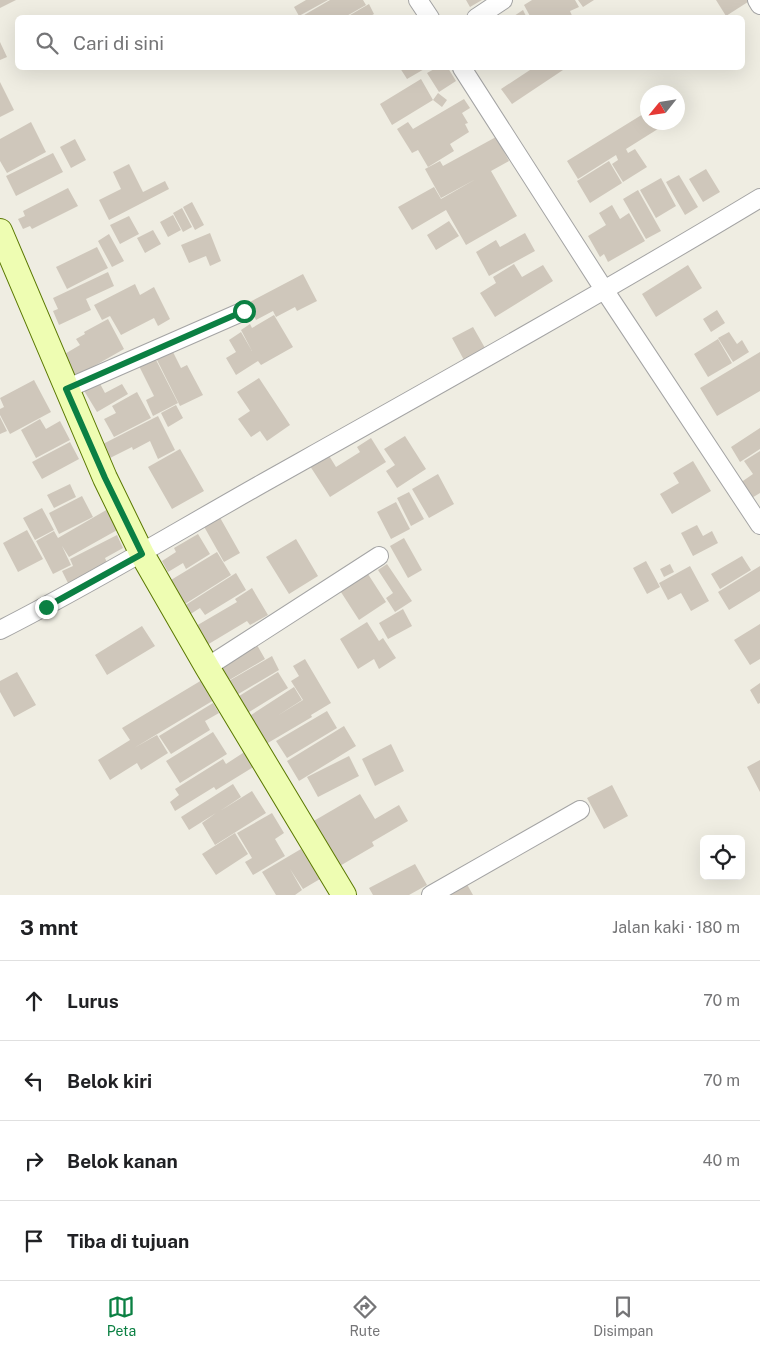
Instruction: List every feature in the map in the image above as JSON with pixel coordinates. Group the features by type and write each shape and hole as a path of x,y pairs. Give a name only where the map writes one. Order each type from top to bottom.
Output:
{"street":[{"path":"418,0 428,15"},
{"path":"480,15 503,0"},
{"path":"757,0 760,5"},
{"path":"463,70 605,291 760,525"},
{"path":"0,630 142,554 237,498 605,291 760,198"},
{"path":"0,231 105,478 142,554 207,667 344,895"},
{"path":"66,389 244,311"},
{"path":"207,667 379,556"},
{"path":"431,895 580,810"}],"building":[{"path":"0,0 16,0 0,8"},
{"path":"306,0 328,0 301,15 298,15 294,7"},
{"path":"330,0 363,0 366,5 348,15 304,15"},
{"path":"466,0 482,0 470,7"},
{"path":"532,0 575,0 579,7 570,11 572,15 529,15 524,5"},
{"path":"578,0 594,0 583,7"},
{"path":"716,0 751,0 728,15 725,15"},
{"path":"369,4 374,14 372,15 350,15"},
{"path":"523,10 526,15 516,15"},
{"path":"0,42 7,57 0,60"},
{"path":"401,70 423,70 407,79"},
{"path":"432,70 449,70 456,81 439,92 427,73"},
{"path":"530,70 563,70 512,104 501,89"},
{"path":"421,79 433,100 392,125 380,104"},
{"path":"0,82 14,110 0,117"},
{"path":"438,93 447,100 442,107 433,100"},
{"path":"464,99 470,108 462,113 468,123 465,124 469,132 450,144 454,151 428,167 418,150 412,153 397,129 408,122 413,129"},
{"path":"640,116 640,130 656,130 626,149 628,153 635,149 647,167 623,182 612,164 618,160 616,155 578,179 567,161"},
{"path":"31,122 46,152 7,173 0,161 0,139"},
{"path":"496,137 509,161 491,171 517,216 466,245 446,210 412,230 398,207 434,187 441,199 476,179 441,198 425,169 440,161 443,166"},
{"path":"75,139 86,160 71,168 60,147"},
{"path":"53,153 63,172 16,196 6,176"},
{"path":"609,161 622,183 590,203 577,181"},
{"path":"129,164 143,192 165,181 169,189 109,220 99,200 121,189 113,172"},
{"path":"706,169 720,192 703,202 689,179"},
{"path":"679,175 698,207 685,215 666,182"},
{"path":"661,178 676,206 656,218 640,190"},
{"path":"68,188 78,206 32,229 30,226 23,229 18,219 25,216 23,211"},
{"path":"638,190 661,231 646,239 623,199"},
{"path":"192,202 204,225 195,230 183,207"},
{"path":"612,205 620,219 629,213 645,241 608,262 604,254 600,257 588,236 606,225 599,213"},
{"path":"182,208 192,227 183,232 173,213"},
{"path":"173,215 181,230 168,237 160,222"},
{"path":"129,216 139,234 120,244 110,225"},
{"path":"449,221 459,236 436,250 427,235"},
{"path":"153,230 161,244 145,253 137,238"},
{"path":"210,233 221,261 210,266 206,256 189,263 181,245"},
{"path":"525,233 535,251 489,276 476,252 496,240 500,247"},
{"path":"109,234 124,261 112,267 98,241"},
{"path":"97,247 108,268 67,289 56,267"},
{"path":"514,264 522,277 543,265 553,281 495,317 480,293 496,283 493,277"},
{"path":"688,265 702,288 656,317 642,294"},
{"path":"108,272 114,286 86,299 91,310 59,325 53,311 58,309 53,298"},
{"path":"303,274 317,301 297,311 295,307 276,317 273,311 256,320 248,303"},
{"path":"135,284 140,295 154,287 170,319 158,326 154,318 121,335 110,316 102,320 94,305"},
{"path":"717,310 725,323 711,332 703,319"},
{"path":"274,315 293,347 261,365 258,361 236,375 226,358 236,352 229,340 241,332 252,351 241,330 250,324 252,328"},
{"path":"108,319 124,349 75,377 63,355 80,345 76,339 85,334 84,332"},
{"path":"473,327 485,348 464,360 452,338"},
{"path":"729,332 737,344 742,340 749,352 733,362 718,338"},
{"path":"718,339 732,363 708,377 694,354"},
{"path":"171,348 181,368 187,365 203,395 180,406 155,356"},
{"path":"760,352 760,391 717,416 700,388"},
{"path":"154,356 178,403 153,416 146,400 154,396 138,364"},
{"path":"259,378 290,425 267,441 260,431 251,437 238,419 250,411 237,392"},
{"path":"34,380 51,412 10,434 0,415 0,409 4,407 0,398"},
{"path":"98,380 105,393 122,384 128,394 97,412 83,389"},
{"path":"137,392 151,418 114,437 104,419 116,413 112,406"},
{"path":"176,405 183,418 168,427 161,413"},
{"path":"158,416 175,450 158,459 150,441 133,450 132,447 106,460 99,446"},
{"path":"0,417 7,431 0,434"},
{"path":"40,419 46,429 60,421 70,440 36,458 21,430"},
{"path":"760,428 760,449 740,462 731,447"},
{"path":"405,436 426,469 397,488 386,471 395,465 384,449"},
{"path":"371,438 386,462 330,497 310,466 328,454 336,467 360,452 357,447"},
{"path":"70,442 79,459 42,479 32,462"},
{"path":"180,449 204,491 172,509 148,467"},
{"path":"760,451 760,493 750,499 740,483 753,474 744,461"},
{"path":"693,461 711,491 672,514 660,494 679,483 673,473"},
{"path":"438,474 454,504 429,518 412,489"},
{"path":"70,484 76,497 54,508 47,495"},
{"path":"409,492 424,519 411,526 397,498"},
{"path":"82,496 93,517 59,534 49,513"},
{"path":"396,502 410,529 391,539 377,512"},
{"path":"42,508 54,530 35,540 23,518"},
{"path":"108,509 119,529 69,557 62,546 71,565 53,574 36,541 54,531 58,538"},
{"path":"218,514 240,553 224,562 202,523"},
{"path":"697,525 703,536 712,531 718,543 693,556 681,533"},
{"path":"27,530 43,559 18,572 3,543"},
{"path":"198,534 210,554 186,569 183,563 168,572 162,561 176,552 174,548"},
{"path":"117,535 123,548 105,558 108,565 69,585 62,571 73,566 70,559"},
{"path":"404,538 422,570 408,578 390,546"},
{"path":"296,539 318,576 289,594 266,557"},
{"path":"217,552 231,575 185,604 171,580"},
{"path":"742,556 751,570 720,589 711,574"},
{"path":"646,561 660,587 647,594 633,568"},
{"path":"387,564 412,601 395,612 386,598 393,593 378,570"},
{"path":"670,564 674,572 664,577 660,569"},
{"path":"690,566 709,601 691,611 681,593 668,600 659,583"},
{"path":"760,566 760,591 729,610 718,592"},
{"path":"366,571 386,602 359,620 339,589"},
{"path":"236,573 246,590 205,615 200,608 189,615 184,606"},
{"path":"252,588 268,615 250,625 247,621 207,645 196,626 237,602 235,599"},
{"path":"403,609 412,626 388,639 379,623"},
{"path":"367,622 379,641 383,638 396,658 379,669 374,659 358,669 340,639"},
{"path":"760,624 760,659 750,665 734,640"},
{"path":"142,626 155,646 107,675 95,655"},
{"path":"257,645 265,659 226,682 218,667"},
{"path":"272,656 279,670 235,696 227,682"},
{"path":"305,659 331,703 311,715 312,717 261,747 245,719 294,687 302,700 277,716 303,700 291,681 299,676 293,666"},
{"path":"17,672 36,705 14,717 0,692 0,681"},
{"path":"278,672 288,688 246,714 236,698"},
{"path":"202,680 214,700 134,748 157,735 168,753 141,770 137,763 110,780 98,760 130,740 122,728"},
{"path":"760,683 760,703 758,704 750,690"},
{"path":"213,703 219,713 205,721 210,730 171,754 159,736"},
{"path":"327,711 337,728 287,758 276,741"},
{"path":"344,726 356,746 299,781 287,761"},
{"path":"213,732 227,754 180,783 166,761"},
{"path":"391,744 404,771 375,786 362,759"},
{"path":"246,751 255,766 216,790 214,787 175,811 170,802 179,795 175,789 223,759 226,764"},
{"path":"349,756 359,776 318,797 307,777"},
{"path":"760,760 760,792 747,767"},
{"path":"233,784 241,797 220,811 252,791 266,813 215,845 202,823 216,813 189,830 181,817"},
{"path":"612,785 628,816 604,829 587,798"},
{"path":"360,794 375,819 399,805 408,821 372,842 374,846 338,867 312,822"},
{"path":"272,813 284,833 275,839 285,856 253,875 245,862 252,858 237,833"},
{"path":"235,833 248,854 216,875 202,854"},
{"path":"301,849 320,879 303,889 290,869 302,890 295,895 276,895 262,872"},
{"path":"415,864 427,885 409,895 373,895 369,888"},
{"path":"464,879 473,895 438,895"}],"route":[{"path":"46,607 142,554 105,478 66,389 244,311"}]}
